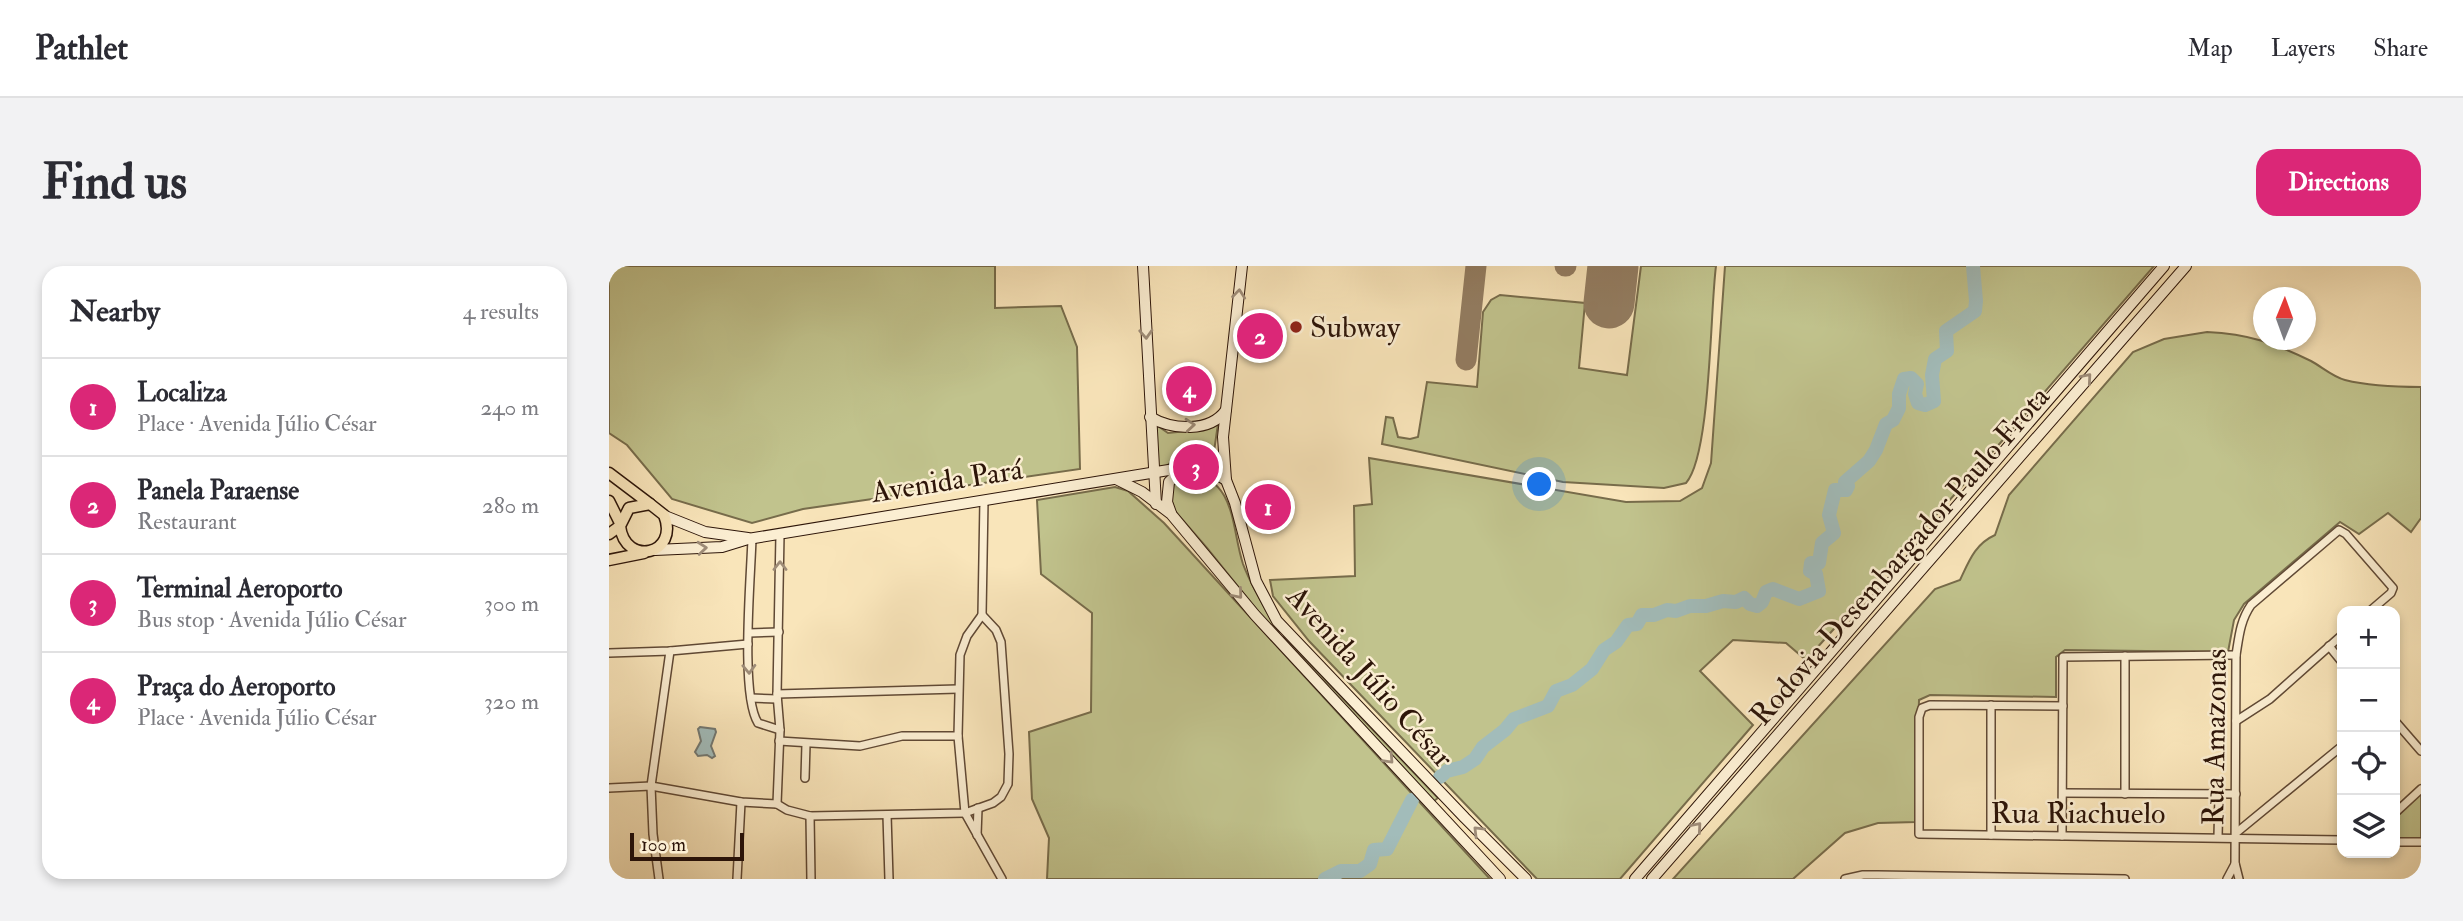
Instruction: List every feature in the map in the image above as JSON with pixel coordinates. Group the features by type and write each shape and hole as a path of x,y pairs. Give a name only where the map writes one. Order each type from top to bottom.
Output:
{"main road":[{"path":"609,472 665,516 667,536 652,551 609,560"},
{"path":"609,501 625,543 633,549 652,551"},
{"path":"609,534 620,525 629,508 650,504"}],"street":[{"path":"1143,266 1156,504"},
{"name":"Avenida Júlio César","path":"1242,266 1222,455 1226,480 1256,580 1277,621 1526,879"},
{"name":"Rodovia Desembargador Paulo Frota","path":"1635,879 2164,266"},
{"name":"Rodovia Desembargador Paulo Frota","path":"1653,879 2186,266"},
{"path":"1150,417 1169,426 1185,427 1210,423 1226,410"},
{"path":"1154,472 1187,467 1206,468 1226,480"},
{"path":"1171,514 1167,502 1169,482 1187,467"},
{"name":"Avenida Pará","path":"652,551 722,547 750,538 1154,472"},
{"name":"Avenida Júlio César","path":"1115,478 1133,486 1171,514 1255,615 1500,879"},
{"path":"984,500 982,615 963,645 960,655 958,736 965,813 999,878"},
{"name":"Avenida Pará","path":"665,516 705,531 750,538"},
{"name":"Rua Amazonas","path":"2239,879 2235,863 2236,655 2242,621 2251,605 2339,530 2346,534 2394,589 2375,606"},
{"path":"777,804 780,730 777,696 780,534"},
{"path":"750,538 748,644 751,698 758,723 780,730"},
{"path":"609,788 651,786 741,802 777,804 787,810 810,816 965,813 993,803 1008,783 1009,754 1001,642 996,630 982,615"},
{"path":"749,633 779,632"},
{"path":"2236,721 2270,699 2337,639"},
{"path":"609,653 748,644"},
{"path":"2329,646 2337,656"},
{"path":"659,879 653,834 651,786 670,651"},
{"path":"2062,836 2064,656 2236,655"},
{"path":"2125,656 2125,794"},
{"path":"751,698 958,689"},
{"name":"Rua Riachuelo","path":"1991,705 1930,705 1921,709 1919,834 2236,835 2337,841"},
{"path":"1991,835 1991,705 2063,706"},
{"path":"2400,727 2421,751"},
{"path":"779,741 860,746 902,736 958,736"},
{"path":"805,778 806,744"},
{"path":"2236,835 2337,750"},
{"path":"2400,808 2421,789"},
{"path":"2063,793 2236,794"},
{"path":"2218,837 2219,794"},
{"path":"737,879 741,802"},
{"path":"977,835 978,808"},
{"path":"887,815 889,879"},
{"path":"810,816 811,879"},
{"path":"2400,842 2421,842"},
{"name":"Rua Amazonas","path":"2227,879 2235,863"},
{"path":"1845,879 1863,875 2125,879"}],"green space":[{"path":"609,266 995,266 995,308 1061,306 1077,347 1080,469 803,509 752,523 672,499 627,445 609,433"},
{"path":"1641,266 1716,266 1705,414 1694,467 1686,483 1664,488 1563,482 1382,444 1386,417 1393,418 1398,437 1418,437 1427,382 1477,387 1483,312 1491,300 1500,295 1585,303 1579,368 1627,375"},
{"path":"1725,266 2154,266 1982,464 1806,660 1786,643 1733,640 1700,671 1753,725 1620,879 1537,879 1309,641 1273,596 1270,580 1355,576 1354,506 1372,504 1369,458 1626,502 1680,501 1702,488 1711,463"},
{"path":"2207,332 2249,337 2253,338 2253,350 2286,350 2345,380 2383,386 2421,387 2421,518 2411,532 2388,513 2359,534 2340,522 2244,604 2234,620 2228,652 2065,650 2056,657 2056,697 1930,695 1919,700 1916,822 1878,823 1845,833 1793,879 1673,879 1935,589 1960,580 1978,548 1995,535 2009,495 2133,352 2164,339"},
{"path":"1155,424 1168,433 1207,429 1218,424 1213,458 1193,453 1176,458 1167,466 1157,467"},
{"path":"1189,473 1205,477 1224,495 1243,564 1279,632 1277,635 1174,510 1171,498 1174,481"},
{"path":"1115,487 1128,491 1164,523 1490,879 1047,879 1049,838 1032,799 1029,732 1091,712 1092,613 1041,574 1037,500"},
{"path":"1284,637 1438,798 1434,801 1282,639"},
{"path":"2421,785 2421,840 2400,840 2400,806"}],"water":[{"path":"698,729 715,729 711,746 715,756 712,758 707,755 698,756 695,752 701,741"}],"waterway":[{"path":"1440,777 1447,771 1463,767 1475,759 1483,747 1505,730 1514,719 1548,706 1556,691 1572,685 1592,669 1604,650 1616,642 1628,625 1637,624 1642,615 1723,601 1736,602 1744,598 1757,606 1766,592 1773,589 1799,599 1819,591 1816,574 1810,571 1811,563 1819,563 1822,543 1834,533 1829,515 1835,490 1846,490 1848,486 1845,482 1869,461 1876,450 1886,424 1893,420 1899,408 1899,394 1904,379 1911,378 1917,384 1915,394 1918,403 1925,405 1934,401 1932,375 1935,359 1947,351 1946,331 1975,311 1973,266"},
{"path":"1325,879 1341,871 1360,871 1370,864 1374,850 1387,849 1412,800"}],"taxiway":[{"path":"1466,360 1476,266"}],"runway":[{"path":"1609,303 1613,266"}],"place":[{"name":"Subway","path":"1296,327"},
{"name":"Panela Paraense","path":"1260,336"},
{"name":"Praça do Aeroporto","path":"1189,389"},
{"name":"Terminal Aeroporto","path":"1196,467"},
{"name":"Localiza","path":"1268,507"}]}
